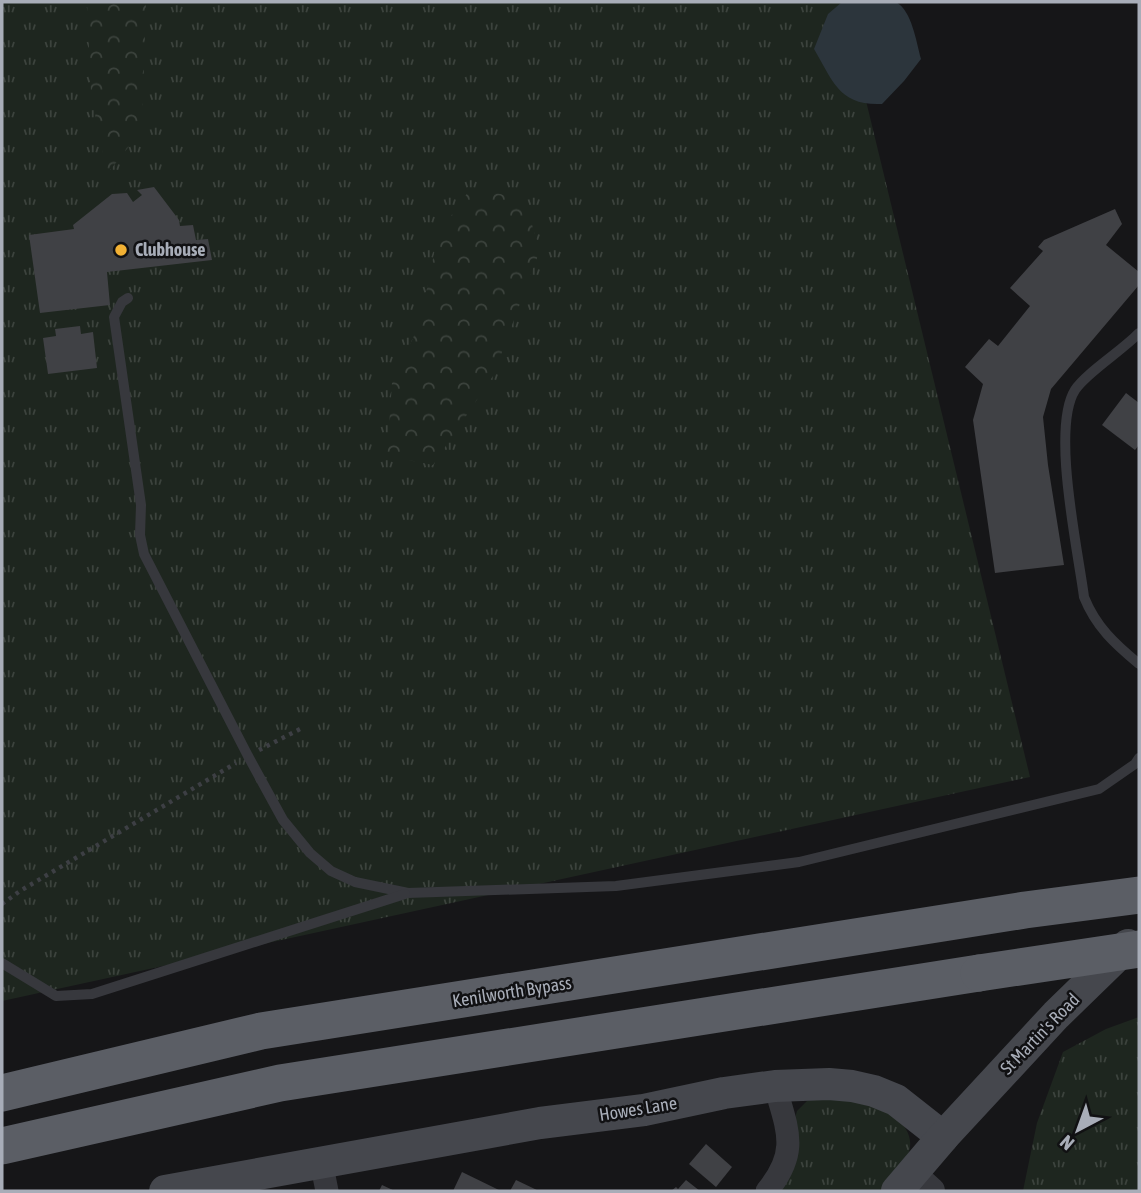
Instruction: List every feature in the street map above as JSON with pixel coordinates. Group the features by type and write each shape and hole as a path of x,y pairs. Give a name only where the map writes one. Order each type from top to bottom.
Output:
{"highway":[{"name":"Kenilworth Bypass","path":"2,1093 261,1031 1025,910 1139,895"},
{"path":"2,1146 280,1083 1139,948"}],"main road":[{"name":"St Martin's Road","path":"913,1185 943,1137 1056,1016 1139,934"},
{"name":"Howes Lane","path":"165,1191 324,1176 540,1123 644,1110 724,1093 775,1086 829,1084 874,1091 896,1100 943,1137"}],"street":[{"path":"766,1191 780,1175 789,1150 775,1086"}],"lane":[{"path":"128,298 122,302 114,317 141,505 144,554 283,820 310,853 331,870 355,882 408,893 616,886 799,862 1099,789 1135,764 1139,758"},
{"path":"1139,333 1074,391 1064,431 1065,458 1084,597 1091,615 1101,629 1139,664"},
{"path":"2,963 56,996 92,995 408,893"}],"path":[{"path":"2,904 248,756 302,727"}],"green space":[{"path":"2,2 842,2 1030,777 2,1001"},
{"path":"87,2 146,2 142,130 107,174 91,94"},
{"path":"471,188 524,199 540,250 493,376 433,465 387,456 392,383 420,323 438,234"},
{"path":"1139,1017 1139,1191 1023,1191 1037,1123 1063,1052 1106,1029"},
{"path":"821,1096 881,1108 895,1117 906,1129 910,1144 907,1157 881,1191 776,1191 797,1111 807,1101"}],"shaded area":[{"path":"842,2 896,2 910,19 921,59 882,104 868,104 847,96 833,81 814,49 828,14"}],"building":[{"name":"Clubhouse","path":"154,187 179,220 180,226 193,225 196,240 208,239 212,260 107,272 110,305 40,313 29,235 74,229 73,225 112,194 127,193 133,202 142,195 137,190"},
{"path":"1115,209 1122,224 1106,245 1139,272 1139,285 1051,389 1043,417 1064,565 995,573 973,420 983,384 965,367 989,339 998,346 1030,306 1010,288 1043,251 1038,247 1044,240"},
{"path":"80,326 81,334 93,332 97,368 48,374 43,338 56,336 55,329"},
{"path":"1126,393 1139,403 1139,445 1135,450 1102,425"},
{"path":"706,1144 732,1167 716,1187 689,1164"},
{"path":"462,1172 501,1191 453,1191"},
{"path":"516,1180 539,1191 510,1191"},
{"path":"686,1180 700,1191 671,1191 676,1187 678,1189"},
{"path":"382,1185 395,1191 379,1191"}],"place":[{"name":"Clubhouse","path":"121,250"}]}
